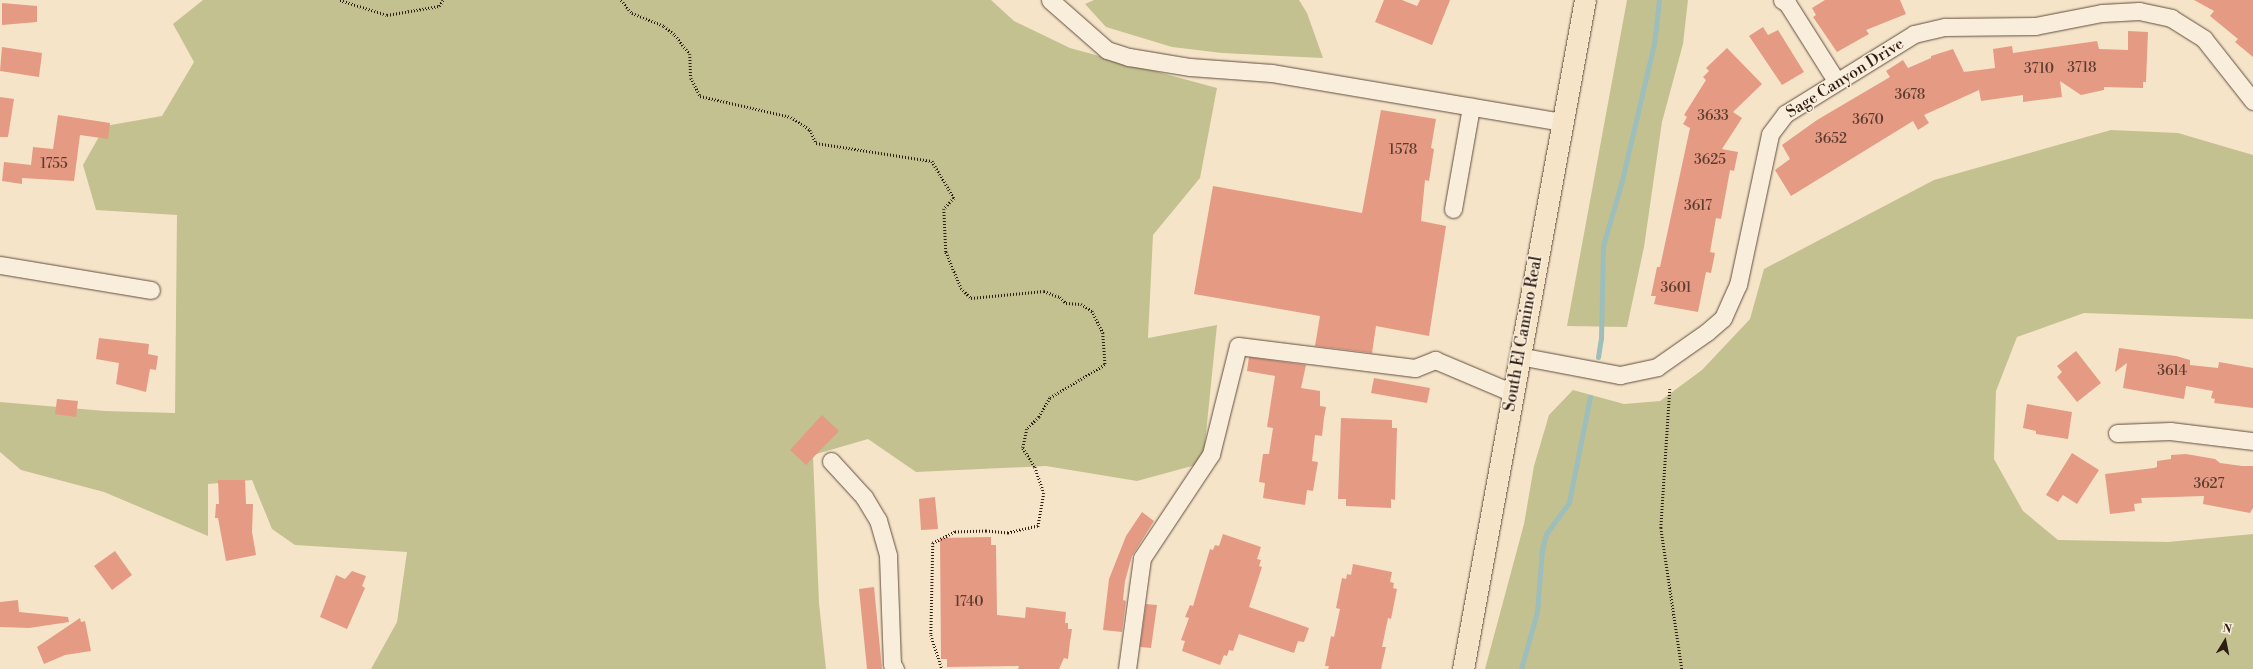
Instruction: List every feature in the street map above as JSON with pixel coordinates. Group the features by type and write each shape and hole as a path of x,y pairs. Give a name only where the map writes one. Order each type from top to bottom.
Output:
{"main road":[{"name":"South El Camino Real","path":"1463,669 1512,393 1585,0"}],"street":[{"path":"1052,0 1107,50 1129,58 1190,67 1272,73 1562,122"},
{"path":"1782,0 1787,3 1837,82"},
{"name":"Sage Canyon Drive","path":"1519,356 1620,375 1657,367 1707,332 1723,318 1738,285 1770,134 1785,114 1914,34 1945,28 2035,26 2102,13 2139,10 2171,18 2204,39 2253,101"},
{"path":"1452,209 1471,107"},
{"path":"0,265 151,290"},
{"path":"1127,669 1142,558 1211,454 1238,346 1415,368 1436,360 1512,393"},
{"path":"2117,433 2170,431 2253,441"},
{"path":"831,461 864,497 878,520 888,556 892,664 895,669"}],"path":[{"path":"340,0 387,16 432,8 439,6 443,0"},
{"path":"621,0 632,13 664,26 675,35 690,54 691,78 700,96 791,117 810,130 816,143 932,161 954,198 944,209 946,252 961,288 971,298 1044,291 1060,296 1066,303 1081,304 1092,312 1103,333 1105,343 1102,352 1105,365 1050,398 1039,417 1027,429 1023,448 1035,467 1044,493 1038,526 1008,533 986,530 955,532 932,543 931,635 942,669"},
{"path":"1670,389 1661,528 1682,669"}],"shaded area":[{"path":"203,0 991,0 1014,21 1070,48 1217,88 1200,178 1153,235 1148,338 1217,325 1203,463 1137,481 1046,466 916,472 868,439 813,455 819,603 826,669 371,669 397,622 407,552 295,545 272,529 252,480 208,484 208,536 104,492 21,470 0,452 0,402 105,411 175,413 177,215 96,210 83,165 105,126 162,116 194,62 173,24"},
{"path":"1094,0 1299,0 1307,13 1323,58 1222,53 1172,47 1106,27 1085,4"},
{"path":"1627,0 1688,0 1683,44 1662,122 1644,247 1627,327 1567,326"},
{"path":"2111,130 2178,133 2253,155 2253,319 2084,313 2017,337 1996,391 1994,459 2023,511 2058,540 2168,542 2253,534 2253,669 1485,669 1524,524 1534,466 1549,415 1573,390 1624,404 1660,401 1702,370 1750,319 1764,269 1934,180"}],"building":[{"path":"1384,0 1402,0 1417,6 1420,0 1450,0 1432,45 1375,22"},
{"path":"1825,0 1900,0 1906,14 1866,30 1869,34 1837,52 1813,17 1816,15 1812,8"},
{"path":"2194,0 2253,0 2253,57 2235,42 2238,39 2210,16 2214,11"},
{"path":"2,3 37,6 37,22 2,25"},
{"path":"1763,27 1768,35 1778,30 1804,72 1782,85 1749,36"},
{"path":"2128,31 2148,32 2146,82 2143,82 2143,88 2104,87 2104,90 2081,95 2060,81 2062,97 2023,102 2023,95 1981,101 1979,90 1924,115 1929,123 1918,130 1913,121 1791,196 1775,170 1790,159 1782,145 1817,120 1890,77 1886,71 1903,60 1908,68 1931,58 1931,56 1953,49 1964,72 1995,68 1993,49 2012,46 2013,53 2097,41 2099,49 2128,50"},
{"path":"2,47 42,53 39,77 0,71"},
{"path":"1727,48 1762,84 1733,112 1742,118 1722,149 1738,152 1734,171 1730,170 1721,219 1716,218 1710,252 1715,253 1711,273 1706,272 1698,312 1654,304 1656,296 1651,296 1657,267 1660,267 1690,128 1683,124 1687,117 1684,115 1706,80 1703,77 1709,71 1706,68"},
{"path":"0,97 14,99 8,137 0,137"},
{"path":"1381,110 1436,119 1431,148 1434,149 1429,181 1425,180 1421,221 1446,226 1429,336 1376,326 1372,353 1315,346 1320,316 1194,294 1213,186 1362,213"},
{"path":"58,115 110,123 108,139 80,135 74,181 22,178 22,184 2,181 4,162 31,165 33,147 53,149"},
{"path":"99,338 149,344 148,354 158,356 156,370 150,369 146,392 116,384 119,363 96,359"},
{"path":"2119,348 2176,356 2190,360 2190,365 2218,368 2219,362 2253,368 2253,408 2214,403 2215,399 2211,398 2213,391 2186,386 2184,399 2123,388 2127,363 2115,372"},
{"path":"2076,351 2101,383 2077,402 2057,377 2062,372 2057,366"},
{"path":"1249,357 1306,365 1301,388 1320,391 1320,406 1326,407 1322,436 1315,435 1312,461 1318,462 1313,491 1307,490 1305,505 1263,498 1265,483 1259,482 1263,454 1269,454 1273,428 1267,427 1275,376 1247,371"},
{"path":"1374,378 1430,388 1427,403 1371,393"},
{"path":"57,399 78,401 76,417 55,414"},
{"path":"2027,404 2072,412 2068,439 2036,434 2036,431 2023,428"},
{"path":"822,415 839,431 806,465 790,450"},
{"path":"1341,418 1392,420 1392,428 1397,428 1395,500 1391,499 1391,508 1346,506 1346,499 1338,499"},
{"path":"2072,453 2099,470 2077,504 2063,495 2058,502 2046,495"},
{"path":"2186,454 2215,459 2220,463 2253,466 2253,508 2250,513 2203,504 2204,496 2141,498 2142,503 2134,504 2135,511 2110,514 2105,474 2154,468 2157,467 2157,461 2171,459 2171,455"},
{"path":"218,480 245,480 246,504 253,504 252,532 256,555 226,561 218,518 215,518 216,504 219,504"},
{"path":"935,497 938,529 921,530 919,499"},
{"path":"1142,512 1154,521 1132,556 1125,581 1123,600 1126,601 1122,632 1103,630 1109,579 1126,536"},
{"path":"1223,534 1261,547 1257,559 1261,560 1259,566 1262,567 1249,607 1309,628 1304,642 1298,641 1294,653 1239,634 1233,651 1229,650 1227,656 1224,655 1220,665 1182,651 1185,641 1181,640 1189,618 1185,617 1190,605 1193,606 1210,549 1213,550 1215,545 1219,546"},
{"path":"991,537 991,545 996,545 997,615 1025,618 1026,607 1066,612 1065,623 1068,623 1068,629 1072,629 1068,659 1064,658 1059,669 1018,669 1019,666 947,667 947,659 941,659 940,538"},
{"path":"115,551 132,575 112,590 94,566"},
{"path":"1353,564 1392,572 1390,582 1394,583 1393,588 1397,589 1391,619 1388,618 1382,647 1386,647 1381,669 1328,669 1329,666 1325,666 1331,636 1334,637 1340,609 1336,608 1342,578 1346,579 1347,574 1351,575"},
{"path":"352,571 366,576 362,586 365,588 347,629 320,617 336,575 345,579"},
{"path":"874,587 882,669 867,669 859,589"},
{"path":"18,600 19,612 68,617 69,622 29,628 0,627 0,602"},
{"path":"1146,604 1157,605 1151,648 1140,647"},
{"path":"80,618 81,622 85,621 91,651 65,655 44,664 37,647"}],"waterway":[{"path":"1598,357 1601,339 1603,246 1622,180 1654,44 1659,0"},
{"path":"1521,669 1537,612 1542,549 1546,534 1569,502 1590,397"}]}
